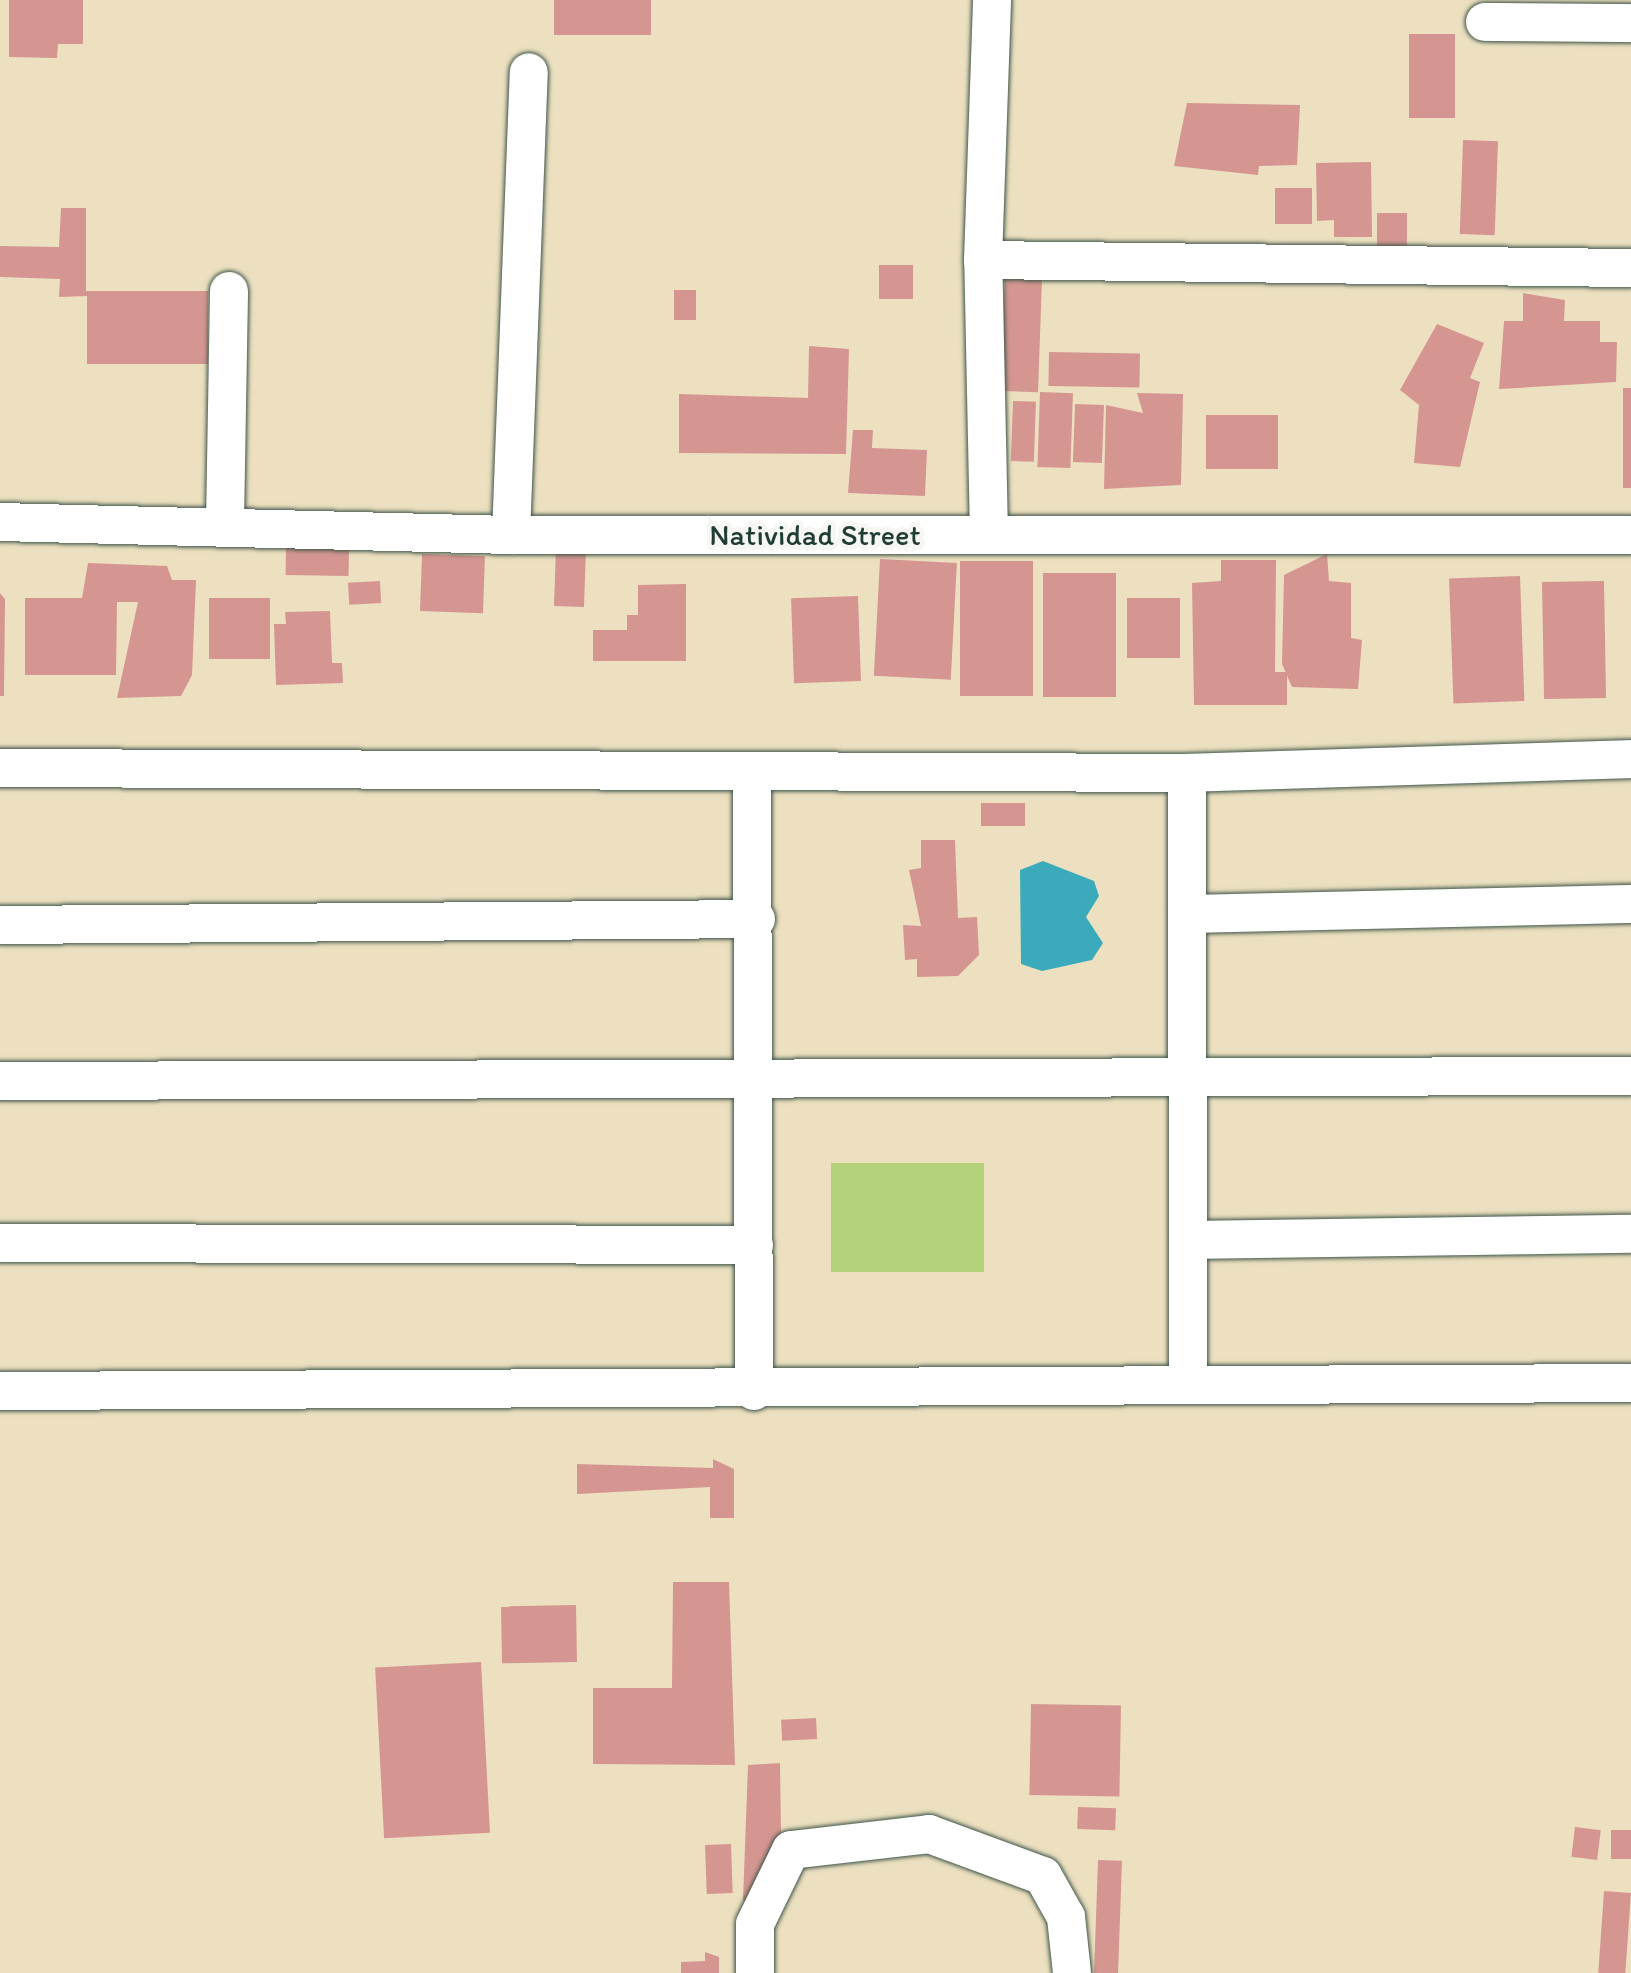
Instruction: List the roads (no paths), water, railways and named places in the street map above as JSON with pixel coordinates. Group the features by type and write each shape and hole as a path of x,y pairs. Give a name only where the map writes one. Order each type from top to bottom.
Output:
{"street":[{"path":"989,535 983,260 992,0"},
{"path":"1485,22 1631,23"},
{"path":"511,535 528,72"},
{"path":"983,260 1631,268"},
{"path":"225,522 229,291"},
{"name":"Natividad Street","path":"0,522 225,522 511,535 1631,535"},
{"path":"0,768 1187,773 1631,759"},
{"path":"752,771 756,919 754,1391"},
{"path":"1187,773 1188,1384"},
{"path":"1187,914 1631,904"},
{"path":"0,926 756,919"},
{"path":"0,1081 1190,1081 1631,1076"},
{"path":"1188,1240 1631,1234"},
{"path":"0,1243 754,1245"},
{"path":"0,1391 754,1391 1188,1384 1631,1383"},
{"path":"754,1973 755,1924 791,1850 929,1834 1043,1876 1066,1918 1072,1973"}],"water":[{"path":"1043,861 1094,881 1099,896 1086,917 1103,943 1092,960 1042,971 1021,964 1020,870"}]}
